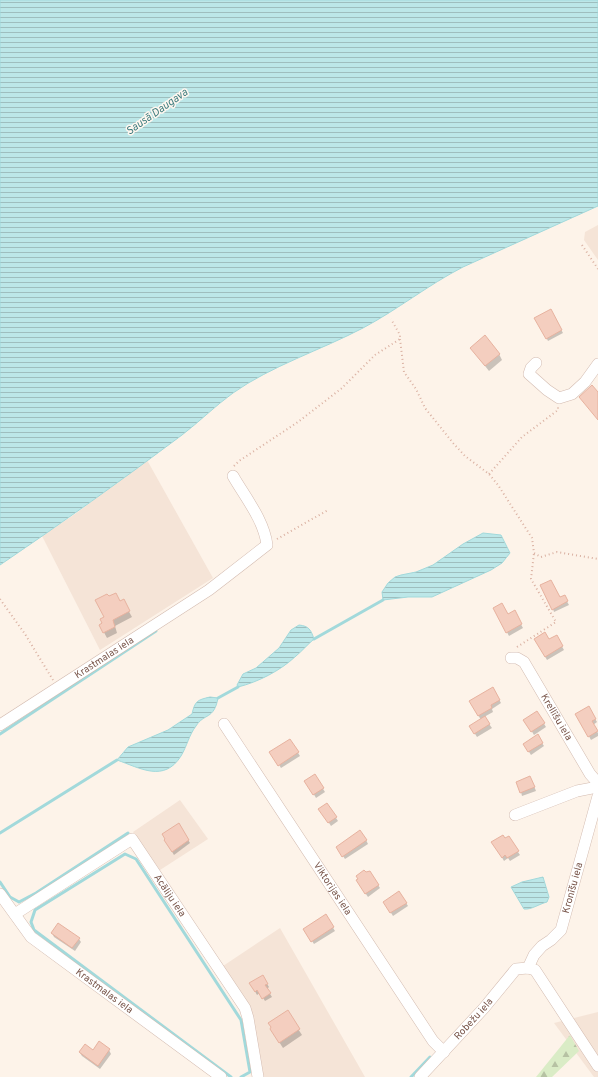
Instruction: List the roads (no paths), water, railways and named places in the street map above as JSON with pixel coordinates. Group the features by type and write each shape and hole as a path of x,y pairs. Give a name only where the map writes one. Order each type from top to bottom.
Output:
{"street":[{"path":"536,363 531,368 529,374 547,390 559,398 572,394 585,382 598,364"},
{"name":"Krastmalas iela","path":"0,726 208,590 267,545 266,535 233,476"},
{"name":"Krellīšu iela","path":"511,658 517,658 524,662 590,774 598,783"},
{"name":"Viktorijas iela","path":"224,724 433,1040 444,1052"},
{"path":"515,815 577,791 598,787"},
{"name":"Kronīšu iela","path":"528,968 534,955 542,946 552,940 561,930 598,796"},
{"name":"Acāliju iela","path":"15,914 132,839 244,1008 248,1018 255,1076"},
{"name":"Krastmalas iela","path":"0,894 31,937 221,1077"},
{"path":"528,968 535,970 598,1066"},
{"name":"Robežu iela","path":"420,1077 484,1008 516,969 528,968"}],"water":[{"name":"Sausā Daugava","path":"0,0 598,0 598,206 463,267 363,328 280,366 248,383 226,398 182,435 0,565"},
{"path":"483,533 501,535 510,553 502,563 491,570 432,597 408,597 383,600 382,592 388,583 395,577 416,572 433,565 463,544"},
{"path":"299,625 305,626 309,629 314,639 290,661 276,671 261,679 238,687 237,685 243,674 256,668 279,648 291,630"},
{"path":"210,697 218,698 214,710 199,722 181,756 167,769 151,771 117,760 128,747 168,730 192,714 194,706 197,702"},
{"path":"543,877 549,897 547,902 532,908 524,909 511,887 522,882"}],"waterway":[{"path":"314,639 383,600"},
{"path":"0,734 156,631"},
{"path":"218,698 238,687"},
{"path":"0,833 117,760"},
{"path":"0,882 10,897 19,902 36,893 128,833"},
{"path":"231,1077 34,930 31,922 35,910 125,854 136,859 241,1020 250,1072 241,1077"},
{"path":"411,1077 430,1057"}]}
